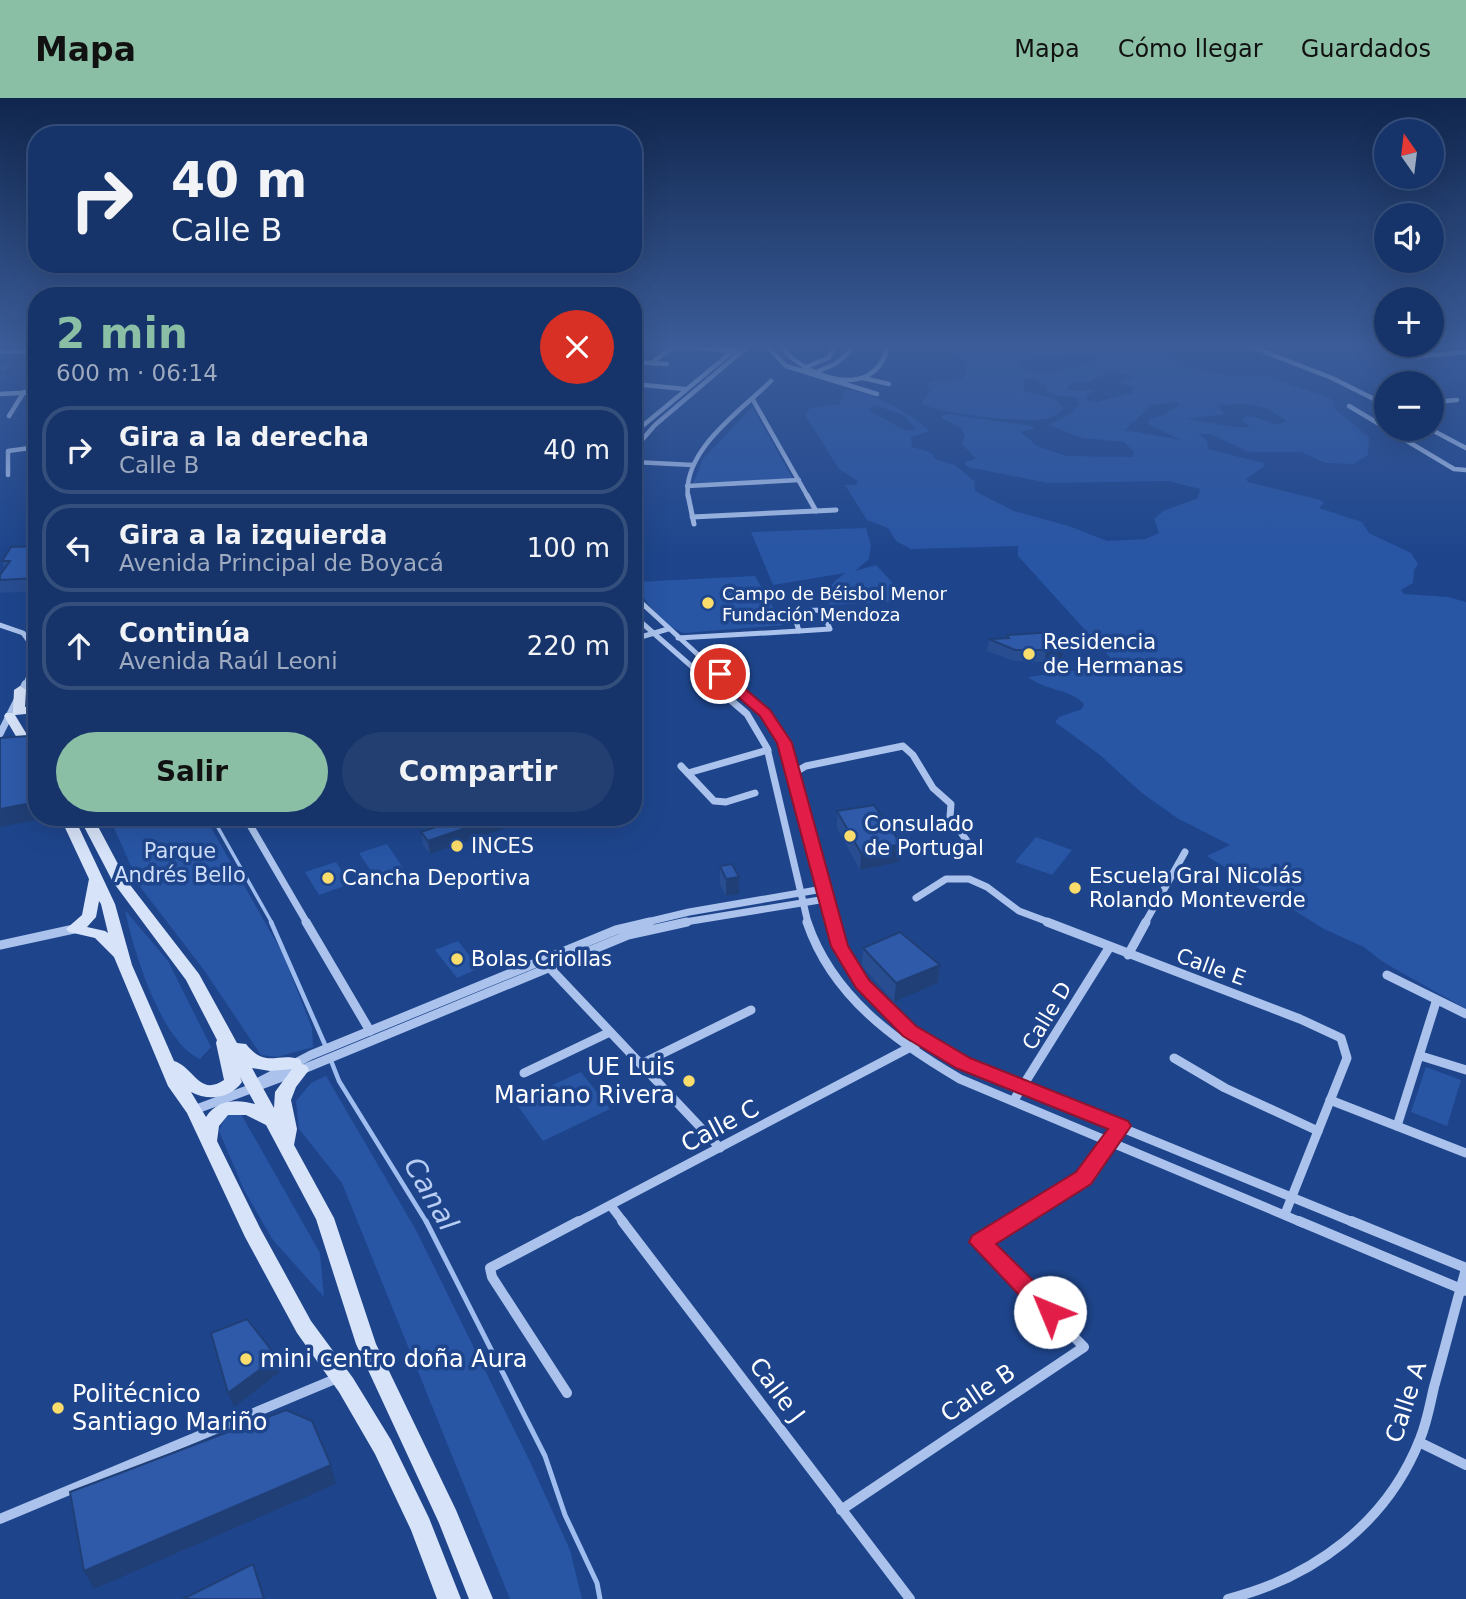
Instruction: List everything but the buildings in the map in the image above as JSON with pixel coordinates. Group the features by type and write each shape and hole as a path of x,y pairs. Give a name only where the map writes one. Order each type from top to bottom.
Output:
{"main road":[{"path":"20,690 18,712 28,712"},
{"path":"10,716 21,735 28,741"},
{"path":"71,826 113,917 120,953 177,1086 194,1110 304,1327 340,1377 383,1447 421,1526 449,1599"},
{"path":"90,826 106,859 130,896 193,978 325,1218 366,1344 448,1518 481,1599"},
{"path":"74,929 89,917 95,898 96,879"},
{"path":"74,929 100,933 120,953"},
{"path":"164,1054 197,1090 216,1093 233,1083 222,1035"},
{"path":"222,1035 232,1039 248,1059 257,1065 306,1063"},
{"path":"286,1145 289,1136 282,1098 284,1090 306,1063"},
{"path":"209,1144 209,1125 214,1116 226,1109 239,1105 251,1107 275,1123"}],"street":[{"path":"642,440 665,416"},
{"path":"694,524 687,486 693,465 705,448 737,416"},
{"path":"762,416 816,512"},
{"path":"1444,436 1466,448"},
{"path":"1406,441 1454,469 1466,470"},
{"path":"8,475 8,451 28,448"},
{"path":"642,462 693,465"},
{"path":"687,486 799,480"},
{"path":"692,517 836,510"},
{"path":"642,604 762,710 775,725 785,743 839,946 863,984 909,1031 963,1063 1466,1269"},
{"path":"678,638 799,631 830,629 822,610 793,611 799,631"},
{"path":"642,623 747,714 768,750 802,897 817,947 852,999 909,1048 960,1079 1463,1290"},
{"path":"0,625 23,634 28,641"},
{"path":"642,636 668,629"},
{"path":"0,734 28,677"},
{"path":"747,714 762,710"},
{"path":"792,774 806,766 903,746 912,753 934,790 948,799 953,808 950,817 967,841"},
{"path":"688,773 768,750"},
{"path":"681,766 714,801 726,802 755,793"},
{"path":"250,826 370,1031"},
{"path":"1128,955 1185,852"},
{"name":"Calle E","path":"916,898 949,878 964,878 980,883 1019,911 1109,948 1300,1019 1341,1038 1348,1051 1347,1058 1284,1214"},
{"path":"358,1041 370,1031 628,935 802,897 823,889"},
{"path":"802,897 826,899"},
{"path":"0,946 74,929"},
{"name":"Calle D","path":"1014,1100 1025,1087 1109,948"},
{"path":"545,964 720,1148"},
{"path":"194,1110 545,964"},
{"path":"1387,975 1436,1002 1466,1014"},
{"path":"1397,1126 1436,1002"},
{"path":"641,1064 751,1010"},
{"path":"524,1073 610,1032"},
{"name":"Calle C","path":"567,1393 492,1277 490,1268 924,1040"},
{"path":"1421,1056 1466,1070"},
{"path":"1174,1058 1225,1088 1318,1131"},
{"path":"1330,1100 1466,1153"},
{"path":"1113,1141 1121,1126"},
{"name":"Calle B","path":"841,1510 1084,1347 980,1242 1084,1178 1113,1141"},
{"name":"Calle J","path":"611,1206 910,1599"},
{"name":"Calle A","path":"1228,1599 1292,1578 1334,1553 1370,1521 1395,1488 1419,1443 1463,1290 1466,1269"},
{"path":"0,1519 340,1377"},
{"path":"1419,1443 1466,1465"}],"green space":[{"path":"743,416 757,416 793,479 693,483 703,459"},
{"path":"806,416 879,416 906,431 916,429 904,416 910,416 929,431 911,437 912,447 930,452 937,460 955,465 974,481 975,491 1014,511 1069,526 1107,541 1145,539 1159,533 1154,519 1163,511 1198,498 1200,489 1169,481 1048,483 968,467 964,464 976,459 962,444 965,436 962,429 940,417 962,416 1033,426 1034,428 1021,432 1037,446 1066,456 1133,457 1134,452 1124,442 1082,438 1049,425 1066,416 1140,416 1125,430 1181,440 1148,424 1150,419 1160,416 1209,416 1187,419 1250,427 1241,420 1247,416 1277,424 1287,421 1280,416 1343,416 1369,437 1368,455 1353,464 1326,463 1301,452 1249,452 1211,434 1199,434 1207,441 1208,449 1263,463 1265,466 1246,479 1248,482 1320,500 1324,503 1319,508 1362,522 1369,533 1411,553 1418,564 1414,570 1413,583 1401,590 1404,594 1448,597 1466,602 1466,1009 1383,962 1364,947 1324,929 1207,856 1230,845 1177,818 1055,722 1059,717 1082,709 1084,704 1072,695 1028,677 1117,665 1018,556 1018,546 911,549 896,541 888,528 867,520 845,485 856,485 858,481 839,469"},
{"path":"978,416 1054,416 1034,420"},
{"path":"866,528 871,545 869,559 855,571 876,565 902,593 903,598 887,602 829,605 832,586 845,573 773,585 751,532"},
{"name":"Campo de Béisbol Menor Fundación Mendoza","path":"755,576 783,625 684,633 668,625 655,612 642,594 642,582"},
{"name":"Parque Andrés Bello","path":"113,826 210,826 283,954 312,1028 313,1047 277,1057 261,1055 204,970 141,888"},
{"path":"1036,837 1072,850 1052,875 1015,862"},
{"path":"387,844 403,868 375,877 359,853"},
{"name":"Cancha Deportiva","path":"336,862 350,884 319,895 305,872"},
{"path":"125,910 168,961 211,1047 200,1059 186,1049 161,1015 142,970"},
{"name":"Bolas Criollas","path":"458,941 479,968 457,978 435,950"},
{"path":"1426,1067 1461,1080 1447,1126 1411,1112"},
{"path":"581,1072 610,1109 543,1141 515,1102"},
{"path":"326,1076 416,1230 532,1466 570,1550 582,1599 510,1599 342,1183 299,1129 296,1101 311,1083"},
{"path":"241,1114 320,1253 324,1297 273,1240 244,1190 219,1131 226,1115"}],"waterway":[{"name":"Canal","path":"217,826 272,923"},
{"name":"Canal","path":"271,922 326,1047"},
{"name":"Canal","path":"330,1058 339,1081 427,1223"},
{"name":"Canal","path":"426,1221 545,1456 565,1515 597,1583 600,1599"}],"place":[{"name":"Campo de Béisbol Menor Fundación Mendoza","path":"708,603"},
{"name":"Residencia de Hermanas","path":"1029,654"},
{"name":"Consulado de Portugal","path":"850,836"},
{"name":"INCES","path":"457,846"},
{"name":"Cancha Deportiva","path":"328,878"},
{"name":"Escuela Gral Nicolás Rolando Monteverde","path":"1075,888"},
{"name":"Bolas Criollas","path":"457,959"},
{"name":"UE Luis Mariano Rivera","path":"689,1081"},
{"name":"mini centro doña Aura","path":"246,1359"},
{"name":"Politécnico Santiago Mariño","path":"58,1408"}],"route":[{"path":"720,674 765,713 785,743 839,946 863,984 909,1031 963,1063 1121,1126 1113,1141 1084,1178 980,1242 1050,1312"}]}
